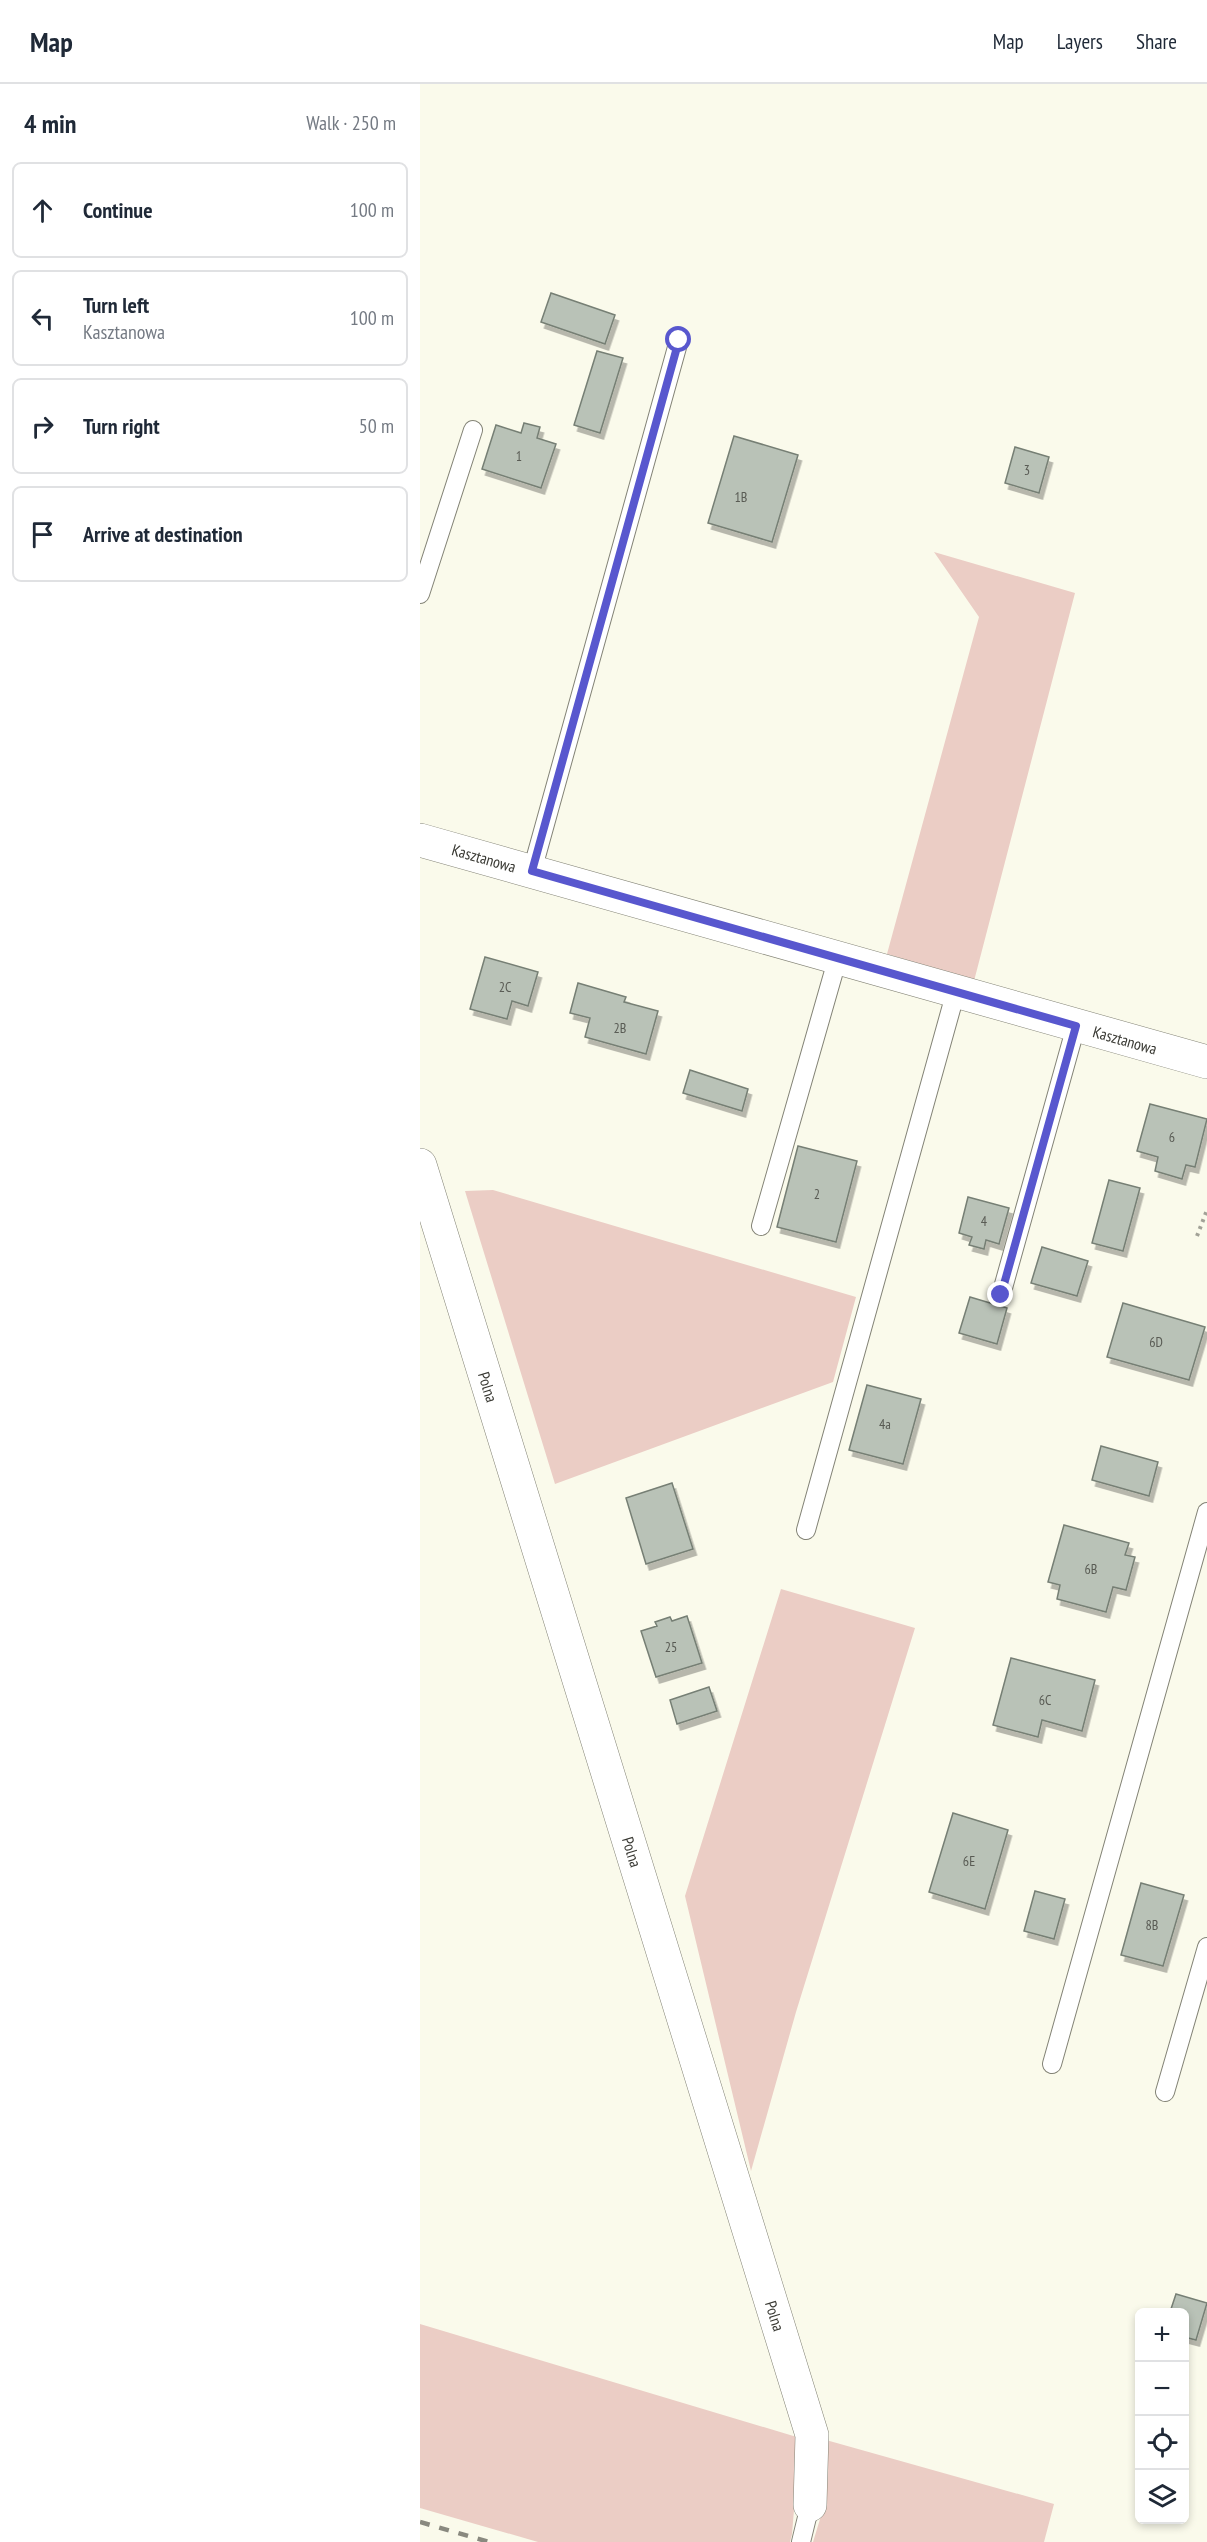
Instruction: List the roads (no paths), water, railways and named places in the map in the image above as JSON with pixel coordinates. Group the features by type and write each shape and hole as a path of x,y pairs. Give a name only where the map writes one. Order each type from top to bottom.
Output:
{"street":[{"name":"Kasztanowa","path":"420,840 1207,1062"},
{"name":"Polna","path":"420,1165 812,2435 810,2505"}],"lane":[{"path":"532,871 679,340"},
{"path":"420,594 473,430"},
{"path":"761,1226 838,957"},
{"path":"806,1530 956,991"},
{"path":"1001,1295 1076,1026"},
{"path":"1052,2064 1207,1512"},
{"path":"1165,2092 1207,1947"},
{"name":"Polna","path":"801,2542 810,2505"}],"railway":[{"path":"420,2522 489,2542"}]}
